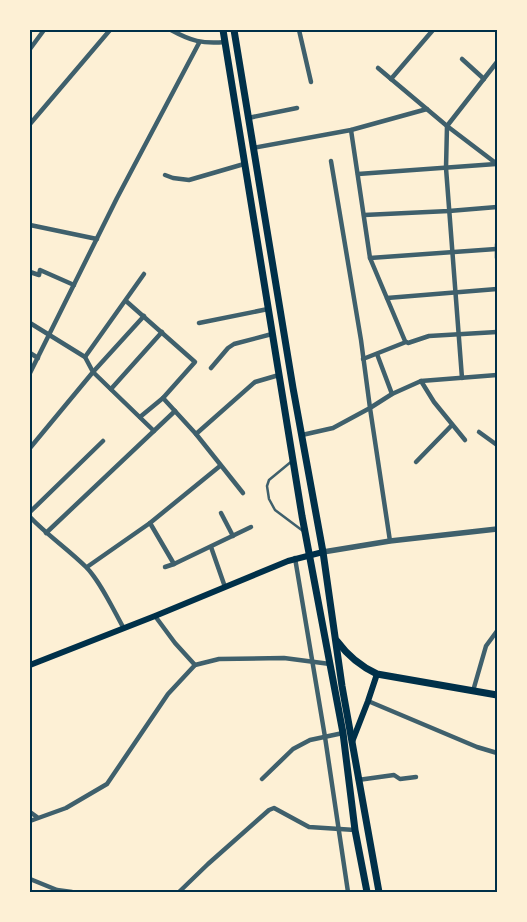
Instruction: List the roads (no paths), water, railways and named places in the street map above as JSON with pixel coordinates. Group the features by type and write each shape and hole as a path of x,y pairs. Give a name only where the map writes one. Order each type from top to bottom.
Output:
{"main road":[{"path":"223,30 305,533 343,733 355,830 368,892"},
{"path":"234,30 323,552 358,780 379,892"},
{"path":"258,245 269,244"},
{"path":"30,664 155,616 296,558 323,552"},
{"path":"336,639 356,661 376,674 497,695"},
{"path":"352,742 376,674"}],"street":[{"path":"30,49 44,30"},
{"path":"30,124 110,30"},
{"path":"171,30 199,43 225,42"},
{"path":"299,30 311,82"},
{"path":"391,79 433,30"},
{"path":"30,373 117,198 199,43"},
{"path":"462,59 484,79"},
{"path":"462,378 446,168 447,126 497,62"},
{"path":"378,68 447,126 497,164"},
{"path":"248,118 297,108"},
{"path":"253,148 351,130 427,109"},
{"path":"351,130 370,258 406,342"},
{"path":"331,161 390,541"},
{"path":"165,175 189,180 244,164"},
{"path":"358,174 497,164"},
{"path":"364,215 497,207"},
{"path":"30,225 97,239"},
{"path":"497,244 497,258"},
{"path":"370,258 496,249"},
{"path":"30,272 39,275 40,270 74,285"},
{"path":"85,357 144,274"},
{"path":"387,298 497,289"},
{"path":"126,301 195,362 163,398 140,417"},
{"path":"199,323 268,309"},
{"path":"30,448 93,372 144,316"},
{"path":"30,323 85,357 93,372 154,430"},
{"path":"111,389 162,332"},
{"path":"363,359 406,342 429,336 497,332"},
{"path":"211,368 228,348 234,344 272,334"},
{"path":"30,353 38,358"},
{"path":"376,354 392,394"},
{"path":"196,434 255,382 279,375"},
{"path":"302,435 333,428 392,394 421,382 497,375"},
{"path":"421,382 434,402 465,440"},
{"path":"163,398 196,434 243,493"},
{"path":"46,533 174,411"},
{"path":"416,462 452,425"},
{"path":"479,432 497,444"},
{"path":"30,512 103,440"},
{"path":"87,568 150,523 220,466"},
{"path":"220,514 234,536"},
{"path":"30,517 87,568 109,601 123,627"},
{"path":"150,523 174,564"},
{"path":"165,567 251,527"},
{"path":"323,552 390,541 497,529"},
{"path":"211,547 225,587"},
{"path":"296,558 348,892"},
{"path":"155,616 175,643 195,665"},
{"path":"473,691 486,646 497,631"},
{"path":"30,821 66,808 107,784 168,694 195,665 219,659 284,658 330,664"},
{"path":"368,701 477,747 497,753"},
{"path":"262,779 293,749 310,740 343,733"},
{"path":"358,780 394,775 400,779 416,777"},
{"path":"179,892 269,810 274,808 309,827 355,830"},
{"path":"30,812 37,817"},
{"path":"30,878 57,890 72,892"}],"lane":[{"path":"293,460 269,480 267,486 269,499 275,510 305,533"}]}
